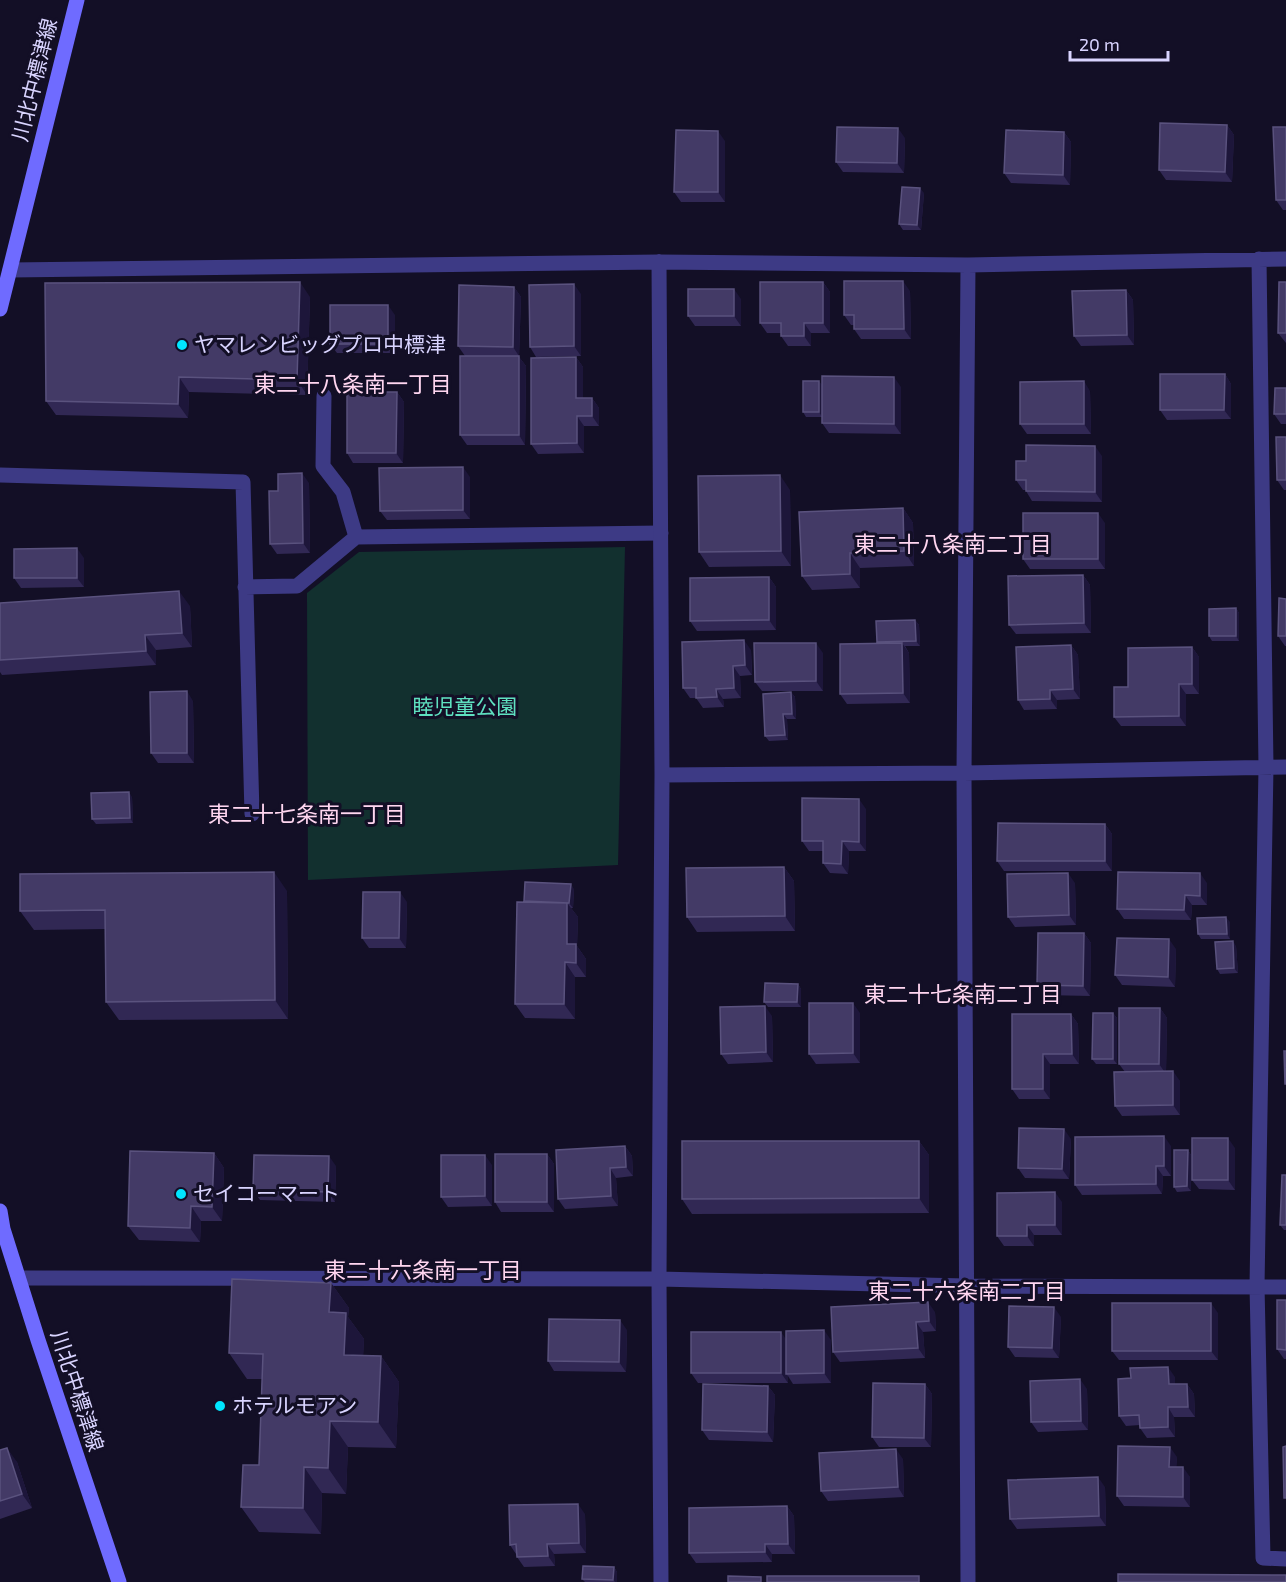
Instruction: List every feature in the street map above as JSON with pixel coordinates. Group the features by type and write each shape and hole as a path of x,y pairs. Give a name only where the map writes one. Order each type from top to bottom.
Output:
{"main road":[{"name":"川北中標津線","path":"0,309 77,0"},
{"name":"川北中標津線","path":"0,1211 3,1229 38,1340 119,1582"}],"street":[{"path":"1259,259 1266,767 1257,1286 1263,1558 1286,1559"},
{"path":"10,270 659,262 968,265 1286,259"},
{"path":"659,262 662,776 659,1279 661,1582"},
{"path":"968,265 964,773 968,1582"},
{"path":"324,396 323,465 343,492 356,537"},
{"path":"0,475 243,483 252,814"},
{"path":"245,587 297,586 356,537 660,533"},
{"path":"662,776 1286,767"},
{"path":"20,1278 659,1279 966,1286 1286,1287"}],"green space":[{"name":"睦児童公園","path":"625,547 618,865 308,880 307,593 359,552"}],"building":[{"path":"1160,123 1227,125 1225,172 1159,170"},
{"path":"837,127 898,128 897,163 836,162"},
{"path":"1273,127 1286,127 1286,200 1276,200"},
{"path":"676,130 718,131 718,192 674,192"},
{"path":"1006,130 1064,132 1063,175 1004,173"},
{"path":"902,187 920,188 917,225 899,224"},
{"path":"844,281 903,281 904,329 854,329 854,315 844,315"},
{"name":"ヤマレンビッグプロ中標津","path":"300,282 297,380 179,377 178,404 46,401 45,283"},
{"path":"760,282 823,282 823,323 804,323 804,336 781,336 781,323 760,323"},
{"path":"1279,282 1286,282 1286,333 1278,333"},
{"path":"574,284 574,346 530,347 529,285"},
{"path":"459,285 514,287 513,347 458,346"},
{"path":"688,289 734,289 734,316 688,316"},
{"path":"1126,290 1127,335 1074,336 1072,291"},
{"path":"330,305 388,305 388,344 330,344"},
{"path":"460,356 519,356 519,435 460,435"},
{"path":"576,357 576,398 592,398 592,416 577,416 577,443 531,444 531,358"},
{"path":"1160,374 1225,374 1224,410 1160,410"},
{"path":"822,376 894,377 894,424 822,423"},
{"path":"803,381 819,381 819,412 803,412"},
{"path":"1084,381 1084,424 1020,424 1020,382"},
{"path":"1275,388 1286,388 1286,414 1274,414"},
{"path":"347,392 397,392 396,453 347,453"},
{"path":"1276,437 1286,437 1286,480 1277,480"},
{"path":"1026,445 1095,446 1095,492 1026,491 1026,480 1016,480 1016,461 1026,461"},
{"path":"463,467 463,510 380,511 379,468"},
{"path":"302,473 303,543 270,544 269,491 278,491 278,474"},
{"path":"780,475 781,551 699,552 698,476"},
{"path":"903,508 904,551 850,553 850,574 802,576 799,512"},
{"path":"1023,513 1098,513 1098,559 1023,559"},
{"path":"77,548 77,578 14,578 14,549"},
{"path":"1083,575 1084,623 1009,625 1008,576"},
{"path":"769,577 769,620 690,621 690,578"},
{"path":"179,591 182,633 145,635 146,651 0,660 0,603"},
{"path":"1279,598 1286,599 1286,636 1278,636"},
{"path":"1236,608 1236,636 1209,636 1209,609"},
{"path":"915,620 916,641 877,642 876,621"},
{"path":"744,640 745,665 733,666 734,688 716,689 717,697 696,698 696,688 683,688 682,642"},
{"path":"754,643 816,643 816,681 755,682"},
{"path":"902,643 903,693 840,694 840,644"},
{"path":"1071,645 1073,689 1050,690 1050,699 1018,700 1016,647"},
{"path":"1192,647 1192,684 1179,684 1179,716 1114,717 1114,687 1128,687 1128,648"},
{"path":"187,691 187,753 151,753 150,692"},
{"path":"791,692 792,714 783,714 785,735 765,736 763,694"},
{"path":"129,792 130,818 92,819 91,793"},
{"path":"802,798 859,799 859,842 842,841 841,864 823,863 823,841 802,841"},
{"path":"998,823 1105,824 1105,861 997,861"},
{"path":"784,867 785,916 687,917 686,868"},
{"path":"274,872 275,1000 106,1002 105,910 20,911 20,874"},
{"path":"1118,872 1200,873 1200,896 1185,895 1184,910 1117,909"},
{"path":"1068,873 1069,915 1008,917 1007,874"},
{"path":"525,882 571,884 569,903 524,901"},
{"path":"363,892 400,892 399,938 362,938"},
{"path":"517,902 567,903 567,944 576,944 576,963 565,962 564,1004 515,1004"},
{"path":"1226,917 1227,934 1198,934 1197,918"},
{"path":"1038,933 1084,933 1083,986 1037,985"},
{"path":"1117,938 1169,939 1168,977 1115,975"},
{"path":"1233,941 1234,968 1217,969 1215,942"},
{"path":"765,983 798,984 797,1002 764,1002"},
{"path":"809,1003 853,1003 853,1053 809,1054"},
{"path":"765,1006 766,1052 721,1054 720,1007"},
{"path":"1119,1008 1160,1008 1159,1064 1119,1064"},
{"path":"1093,1013 1113,1013 1113,1059 1092,1059"},
{"path":"1012,1014 1071,1014 1072,1054 1043,1054 1043,1089 1012,1089"},
{"path":"1284,1051 1286,1051 1286,1084 1285,1084"},
{"path":"1173,1071 1173,1105 1115,1106 1114,1072"},
{"path":"1019,1128 1064,1129 1062,1169 1018,1168"},
{"path":"1164,1136 1164,1166 1156,1166 1156,1184 1075,1185 1075,1137"},
{"path":"1192,1138 1228,1138 1228,1180 1192,1180"},
{"path":"682,1141 919,1141 919,1198 682,1199"},
{"path":"625,1146 626,1167 610,1168 611,1196 558,1199 556,1150"},
{"path":"1174,1150 1188,1150 1187,1186 1174,1187"},
{"name":"セイコーマート","path":"130,1151 214,1153 212,1207 191,1206 190,1228 128,1226"},
{"path":"495,1154 547,1154 547,1202 495,1202"},
{"path":"254,1155 329,1156 328,1192 253,1190"},
{"path":"441,1155 485,1155 485,1196 441,1197"},
{"path":"1282,1175 1286,1175 1286,1225 1280,1225"},
{"path":"1055,1192 1055,1225 1027,1225 1027,1236 997,1236 997,1193"},
{"path":"232,1279 331,1283 329,1312 346,1313 344,1355 381,1356 378,1422 330,1421 328,1468 304,1467 303,1508 241,1507 243,1465 259,1465 263,1354 229,1353"},
{"path":"1277,1300 1286,1300 1286,1350 1277,1349"},
{"path":"928,1302 929,1321 916,1322 918,1348 833,1352 831,1307"},
{"path":"1112,1303 1211,1303 1211,1351 1112,1351"},
{"path":"1009,1306 1054,1307 1052,1348 1008,1347"},
{"path":"549,1319 620,1320 619,1362 548,1361"},
{"path":"824,1330 824,1373 786,1374 786,1331"},
{"path":"691,1332 781,1332 781,1373 691,1373"},
{"path":"1168,1367 1169,1384 1187,1384 1188,1407 1168,1407 1168,1427 1140,1428 1139,1415 1119,1416 1118,1379 1131,1378 1130,1368"},
{"path":"1080,1379 1081,1421 1031,1422 1030,1381"},
{"path":"873,1383 925,1384 924,1438 872,1437"},
{"path":"703,1384 768,1386 767,1432 702,1430"},
{"path":"1118,1446 1170,1447 1169,1467 1183,1467 1183,1497 1117,1496"},
{"path":"1286,1446 1286,1498 1284,1498 1283,1447"},
{"path":"7,1448 22,1494 0,1501 0,1450"},
{"path":"896,1449 898,1487 821,1491 819,1453"},
{"path":"1098,1477 1099,1516 1010,1519 1008,1480"},
{"path":"578,1504 579,1543 547,1544 548,1556 517,1557 516,1544 510,1545 509,1505"},
{"path":"787,1506 788,1544 765,1544 765,1552 689,1553 689,1508"},
{"path":"583,1566 614,1567 613,1580 582,1579"},
{"path":"1118,1574 1286,1575 1286,1582 1118,1582"},
{"path":"728,1576 761,1577 761,1582 728,1582"},
{"path":"767,1576 919,1576 919,1582 767,1582"}],"place":[{"name":"ヤマレンビッグプロ中標津","path":"182,345"},
{"name":"セイコーマート","path":"181,1194"},
{"name":"ホテルモアン","path":"220,1406"}],"district":[{"name":"東二十八条南一丁目","path":"353,384"},
{"name":"東二十八条南二丁目","path":"953,544"},
{"name":"東二十七条南一丁目","path":"307,814"},
{"name":"東二十七条南二丁目","path":"963,994"},
{"name":"東二十六条南一丁目","path":"423,1270"},
{"name":"東二十六条南二丁目","path":"967,1291"}]}
